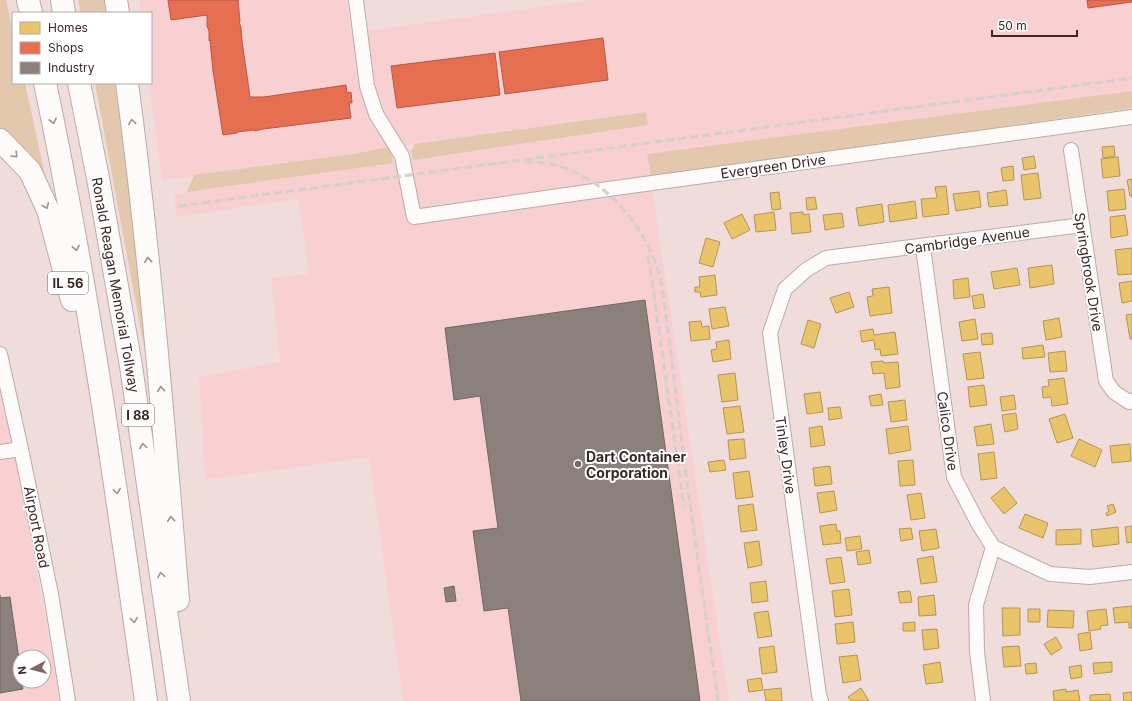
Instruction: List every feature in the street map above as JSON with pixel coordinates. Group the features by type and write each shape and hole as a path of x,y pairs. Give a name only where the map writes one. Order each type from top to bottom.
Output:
{"highway":[{"path":"28,0 31,12"},
{"path":"62,0 64,12"},
{"path":"116,0 118,12"},
{"name":"I 88","path":"45,84 60,152 102,397 146,701"},
{"name":"Ronald Reagan Memorial Tollway","path":"79,84 98,178 131,366 179,701"},
{"path":"127,84 137,161 158,360 180,615 174,669"},
{"name":"IL 56","path":"0,140 30,171 48,210 76,315 102,397"}],"street":[{"name":"Evergreen Drive","path":"356,0 370,99 376,114 402,156 414,217 1132,117"},
{"name":"Springbrook Drive","path":"1071,150 1106,381 1114,392 1129,402 1132,401"},
{"name":"Cambridge Avenue","path":"853,255 1082,225"},
{"name":"Calico Drive","path":"923,246 954,477 992,547"},
{"name":"Tinley Drive","path":"821,701 770,333 785,289 806,270 826,258 853,255"},
{"name":"Airport Road","path":"0,354 51,594 68,701"},
{"path":"0,452 21,449"},
{"path":"983,701 977,652 976,605 992,547 1050,574 1090,577 1132,572"}],"shaded area":[{"path":"0,0 6,0 12,27 12,84 25,84 46,180 0,132"},
{"path":"78,0 106,0 108,12 81,12"},
{"path":"140,0 347,0 351,33 590,0 1132,0 1132,91 647,154 729,701 403,701 369,457 205,480 199,377 280,362 271,278 309,274 298,199 177,217 174,194 648,125 646,112 162,180 149,84 152,84 152,12 140,12"},
{"path":"95,84 118,84 151,385"},
{"path":"1132,91 1132,108 651,178 647,154"},
{"path":"646,112 648,125 413,160 411,151 415,144"},
{"path":"389,147 394,163 187,192 194,175 353,154"},
{"path":"0,380 9,414 51,649 12,649 12,689 52,689 52,656 60,701 0,701"}],"building: Homes":[{"path":"1114,146 1115,156 1103,158 1102,147"},
{"path":"1034,156 1036,168 1024,170 1022,158"},
{"path":"1118,157 1120,176 1103,178 1101,159"},
{"path":"1013,166 1014,180 1003,181 1001,168"},
{"path":"1038,173 1041,198 1024,200 1021,175"},
{"path":"1132,179 1132,196 1130,196 1127,180"},
{"path":"946,186 949,214 923,217 921,199 937,198 935,187"},
{"path":"1124,189 1126,209 1109,211 1107,191"},
{"path":"1006,190 1008,205 989,207 987,193"},
{"path":"979,191 981,207 956,211 953,194"},
{"path":"779,192 781,209 772,210 770,193"},
{"path":"815,197 817,209 807,210 806,198"},
{"path":"915,201 917,218 890,222 888,205"},
{"path":"882,204 884,222 859,226 856,208"},
{"path":"774,212 776,230 756,232 754,215"},
{"path":"803,212 803,215 809,214 811,232 792,234 790,213"},
{"path":"842,213 844,227 825,230 823,215"},
{"path":"742,214 750,230 732,239 724,223"},
{"path":"1125,215 1128,235 1111,238 1110,217"},
{"path":"706,238 720,242 713,267 699,263"},
{"path":"1132,248 1132,274 1118,275 1115,250"},
{"path":"1052,265 1054,284 1030,288 1028,268"},
{"path":"1017,268 1020,285 994,289 991,272"},
{"path":"715,275 717,295 701,297 700,292 695,292 695,287 700,287 699,277"},
{"path":"968,278 970,297 954,299 953,280"},
{"path":"1132,281 1132,301 1122,303 1119,283"},
{"path":"889,287 892,313 870,316 867,297 873,296 872,289"},
{"path":"849,292 854,307 836,313 830,298"},
{"path":"983,294 985,307 974,309 972,296"},
{"path":"725,307 729,326 712,329 709,309"},
{"path":"1132,314 1132,339 1130,339 1126,315"},
{"path":"1059,318 1062,337 1046,340 1043,321"},
{"path":"975,319 978,339 962,341 959,322"},
{"path":"808,320 821,324 814,348 801,344"},
{"path":"701,321 702,327 709,326 710,339 691,341 689,322"},
{"path":"873,329 874,335 895,332 898,354 881,356 880,349 875,350 874,340 862,342 860,331"},
{"path":"992,333 993,344 982,345 981,334"},
{"path":"729,340 731,359 713,362 711,350 717,349 716,342"},
{"path":"1043,345 1045,357 1023,359 1022,348"},
{"path":"1065,351 1067,371 1050,372 1048,353"},
{"path":"980,352 984,378 967,380 963,354"},
{"path":"883,361 884,363 898,362 900,387 886,389 884,373 873,374 871,362"},
{"path":"735,373 738,400 722,402 718,375"},
{"path":"1064,378 1068,404 1052,406 1051,397 1043,398 1042,387 1049,386 1048,380"},
{"path":"984,385 987,405 970,407 968,387"},
{"path":"820,392 823,412 807,414 804,394"},
{"path":"881,394 883,405 871,406 869,396"},
{"path":"1014,395 1016,409 1002,411 1000,397"},
{"path":"905,400 907,420 891,422 888,402"},
{"path":"740,406 744,432 727,434 723,408"},
{"path":"840,407 842,418 829,420 828,408"},
{"path":"1016,413 1018,429 1005,432 1002,415"},
{"path":"1065,414 1073,438 1057,443 1049,419"},
{"path":"991,424 994,444 977,446 974,427"},
{"path":"822,426 825,445 811,447 809,428"},
{"path":"908,426 911,450 889,454 886,429"},
{"path":"744,439 746,458 730,460 728,440"},
{"path":"1079,439 1102,450 1095,467 1071,456"},
{"path":"1130,444 1131,461 1112,463 1110,446"},
{"path":"994,452 997,478 981,480 978,454"},
{"path":"724,460 726,470 710,472 708,462"},
{"path":"913,460 915,485 900,486 898,461"},
{"path":"830,466 832,484 815,486 813,468"},
{"path":"749,471 753,497 736,499 733,473"},
{"path":"1004,487 1017,503 1004,514 991,498"},
{"path":"834,491 837,510 820,513 817,493"},
{"path":"921,493 925,518 911,520 907,495"},
{"path":"753,504 757,530 741,532 738,506"},
{"path":"1113,504 1116,512 1107,516 1106,513 1109,511 1107,506"},
{"path":"1025,514 1048,523 1043,538 1019,528"},
{"path":"836,524 837,531 840,531 841,543 823,545 820,526"},
{"path":"1132,526 1132,542 1127,543 1125,527"},
{"path":"1118,527 1119,544 1093,547 1091,530"},
{"path":"911,528 913,539 901,541 899,529"},
{"path":"936,529 939,548 922,551 919,531"},
{"path":"1081,529 1081,544 1056,545 1056,530"},
{"path":"860,536 862,549 847,551 845,538"},
{"path":"759,541 762,565 748,568 744,543"},
{"path":"869,550 871,563 858,565 856,552"},
{"path":"933,556 937,582 921,584 917,559"},
{"path":"841,557 845,582 830,584 826,559"},
{"path":"766,581 768,601 752,603 750,583"},
{"path":"849,589 852,615 835,617 832,591"},
{"path":"910,591 912,602 900,603 898,592"},
{"path":"934,595 936,615 919,616 918,597"},
{"path":"1132,606 1132,628 1129,628 1129,622 1115,623 1113,608"},
{"path":"1002,608 1020,608 1020,635 1003,636"},
{"path":"1028,609 1040,609 1040,622 1028,622"},
{"path":"1106,609 1108,625 1100,626 1101,629 1089,631 1087,611"},
{"path":"1048,610 1074,611 1073,628 1047,627"},
{"path":"768,611 772,636 758,638 754,613"},
{"path":"853,622 855,642 837,644 835,624"},
{"path":"915,622 915,631 903,631 903,623"},
{"path":"937,629 939,648 924,650 922,630"},
{"path":"1090,632 1092,649 1080,651 1078,634"},
{"path":"1056,637 1062,648 1051,655 1044,644"},
{"path":"774,646 777,672 762,674 759,648"},
{"path":"1019,646 1021,666 1004,667 1002,647"},
{"path":"857,655 861,680 843,683 839,657"},
{"path":"940,662 943,682 926,684 923,665"},
{"path":"1112,662 1112,672 1094,674 1093,663"},
{"path":"1036,663 1037,673 1026,674 1025,664"},
{"path":"1081,665 1082,677 1071,679 1069,667"},
{"path":"761,678 763,690 749,692 747,680"},
{"path":"781,688 782,701 766,701 764,690"},
{"path":"861,688 869,701 851,701 848,697"},
{"path":"1066,689 1066,692 1078,690 1080,701 1054,701 1053,691"},
{"path":"1132,692 1132,701 1124,701 1123,693"},
{"path":"1110,694 1111,701 1090,701 1090,695"}],"building: Shops":[{"path":"168,0 238,0 239,22 241,27 250,97 264,97 346,85 347,93 351,92 352,103 349,103 351,118 223,135 213,71 209,31 207,26 207,15 171,20"},
{"path":"1087,0 1132,0 1132,2 1088,8"},
{"path":"603,38 608,80 505,94 499,52"},
{"path":"495,53 500,95 397,108 391,66"}],"building: Industry":[{"name":"Dart Container Corporation","path":"645,300 700,701 521,701 508,608 484,611 473,531 498,528 480,396 454,400 445,328"},
{"path":"454,586 456,601 446,602 444,588"},
{"path":"10,597 18,649 12,649 12,689 23,689 0,693 0,598"}],"railway":[{"path":"179,206 1132,78"},
{"path":"525,162 547,163 567,169 586,178 604,190 620,205 633,222 645,240 657,267 665,304 684,456 718,701"},
{"path":"648,256 684,507"}],"place":[{"name":"Dart Container Corporation","path":"578,464"}]}
